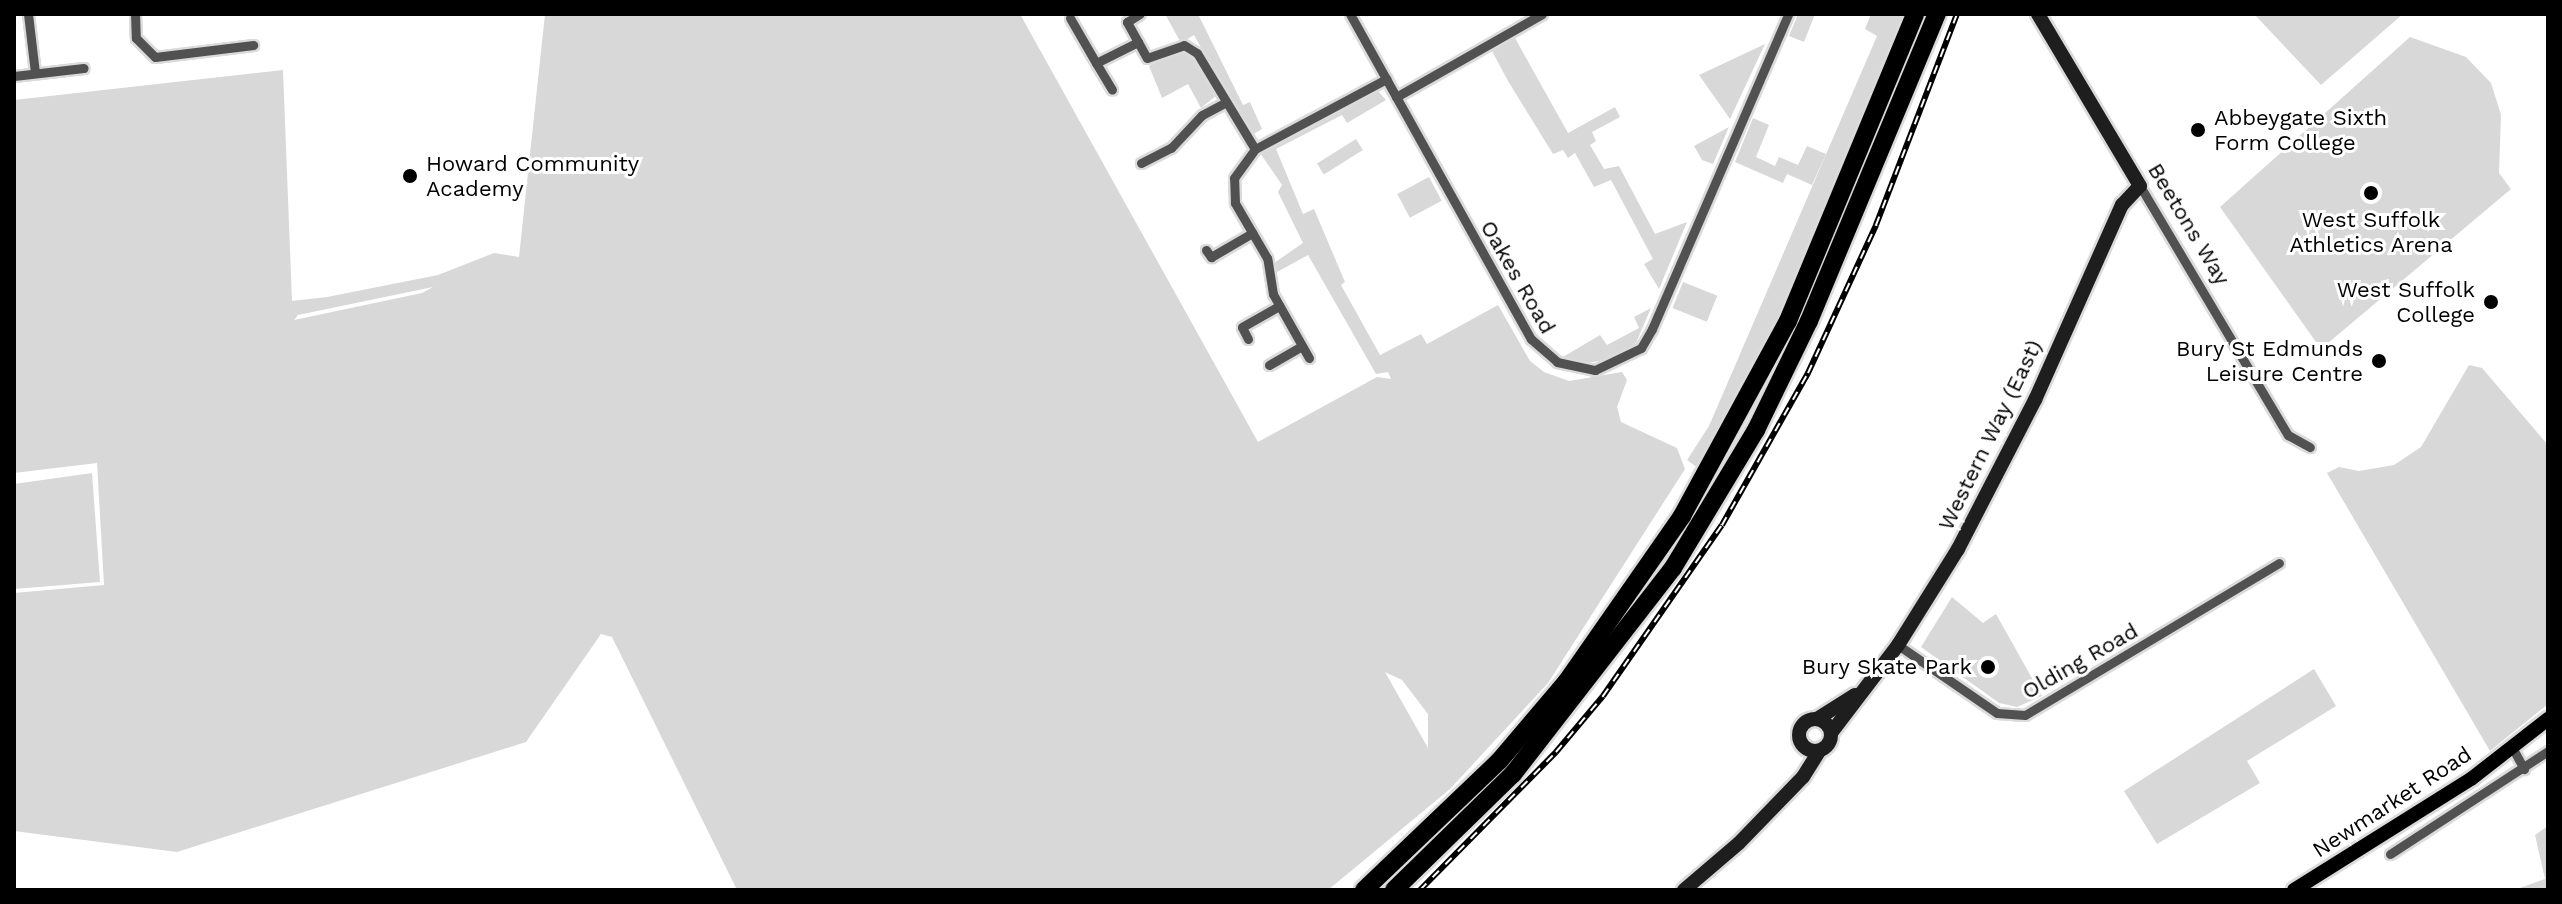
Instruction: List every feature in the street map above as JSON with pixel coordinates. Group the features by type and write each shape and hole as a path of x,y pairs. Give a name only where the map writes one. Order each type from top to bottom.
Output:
{"highway":[{"path":"1364,890 1500,760 1567,681 1682,516 1788,321 1915,14"},
{"path":"1394,890 1522,763 1673,568 1756,430 1809,321 1937,14"}],"main road":[{"name":"Newmarket Road","path":"2298,889 2513,749 2548,719"}],"street":[{"path":"28,14 35,73"},
{"path":"135,14 136,38 155,57 253,45"},
{"path":"1140,14 1127,22 1147,58 1184,45 1197,53 1255,149"},
{"name":"Oakes Road","path":"1350,14 1531,339 1557,362 1595,370 1641,348 1652,329 1788,14"},
{"path":"1396,97 1542,14"},
{"name":"Beetons Way","path":"2038,14 2288,435 2310,447"},
{"path":"1070,18 1112,90"},
{"path":"1096,63 1138,42"},
{"path":"14,76 84,68"},
{"path":"1309,358 1279,306 1267,258 1235,203 1233,187 1238,170 1255,149 1386,79"},
{"path":"1141,163 1171,148 1202,115 1225,103"},
{"name":"Western Way (East)","path":"1812,750 1831,733 1898,645 1994,480 2122,205 2140,186"},
{"path":"1206,250 1211,257 1252,233"},
{"path":"1248,339 1242,327 1279,306"},
{"path":"1269,365 1302,346"},
{"name":"Olding Road","path":"1898,645 1997,713 2025,715 2279,563"},
{"name":"Western Way (East)","path":"1817,719 1859,693"},
{"path":"1684,890 1739,843 1796,782 1812,750 1800,728 1817,719 1831,733"},
{"path":"2513,749 2524,769"},
{"name":"Newmarket Road","path":"2390,854 2548,751"}],"shaded area":[{"path":"545,14 1020,14 1258,442 1377,377 1391,379 1388,372 1376,374 1308,255 1277,272 1274,263 1303,243 1278,192 1282,185 1258,150 1377,90 1386,100 1347,123 1342,115 1276,149 1303,214 1314,209 1345,282 1341,285 1380,355 1421,334 1427,344 1498,305 1530,361 1544,372 1569,381 1622,372 1627,380 1617,407 1621,422 1677,448 1685,469 1548,683 1450,789 1328,890 737,890 612,637 601,634 526,742 177,852 14,831 14,593 104,585 97,463 14,473 14,100 283,70 292,301 438,275 494,253 519,257","holes":["433,287 422,293 294,320 298,315","1385,672 1402,680 1428,714 1428,748"]},
{"path":"1165,14 1198,14 1243,105 1250,102 1262,129 1250,136 1194,35 1181,43"},
{"path":"1798,14 1815,14 1804,42 1789,36"},
{"path":"1871,14 1905,14 1794,282 1747,382 1698,468 1687,460 1709,426 1877,36 1865,29"},
{"path":"2254,14 2403,14 2321,85"},
{"name":"West Suffolk Athletics Arena","path":"2410,37 2466,57 2491,83 2501,115 2499,173 2511,189 2321,349 2220,207"},
{"path":"1515,38 1568,133 1615,107 1620,117 1592,132 1596,141 1590,145 1604,169 1619,166 1655,234 1687,222 1659,289 1644,264 1653,259 1611,180 1594,187 1575,153 1568,158 1563,150 1553,154 1508,81 1492,51"},
{"path":"1765,44 1730,119 1699,75"},
{"path":"1182,50 1195,57 1217,95 1201,108 1188,84 1162,98 1149,66"},
{"path":"1753,118 1769,125 1756,157 1775,166 1779,157 1798,165 1807,146 1826,154 1812,185 1787,174 1783,183 1735,162"},
{"path":"1729,127 1713,164 1702,160 1694,146"},
{"path":"1356,139 1363,150 1324,174 1317,163"},
{"path":"1429,177 1442,201 1410,218 1397,194"},
{"path":"1683,282 1717,296 1707,322 1673,308"},
{"path":"1651,308 1636,343 1617,358 1581,364 1563,357 1600,335 1607,345 1639,328 1634,317"},
{"path":"2469,365 2482,368 2548,445 2548,704 2490,751 2327,473 2339,467 2359,471 2394,465 2421,447"},
{"path":"92,473 100,582 14,589 14,484"},
{"name":"Bury Skate Park","path":"1952,597 1983,623 1996,614 2042,696 2017,707 1999,703 1921,647"},
{"path":"2314,669 2336,706 2247,761 2260,783 2157,844 2124,791"},
{"path":"2548,826 2548,890 2514,890 2545,879 2535,835"}],"railway":[{"path":"1420,890 1556,752 1603,696 1722,525 1808,373 1876,225 1957,14"}],"place":[{"name":"Abbeygate Sixth Form College","path":"2198,130"},
{"name":"Howard Community Academy","path":"410,176"},
{"name":"West Suffolk Athletics Arena","path":"2371,193"},
{"name":"West Suffolk College","path":"2491,302"},
{"name":"Bury St Edmunds Leisure Centre","path":"2379,361"},
{"name":"Bury Skate Park","path":"1988,667"}]}
